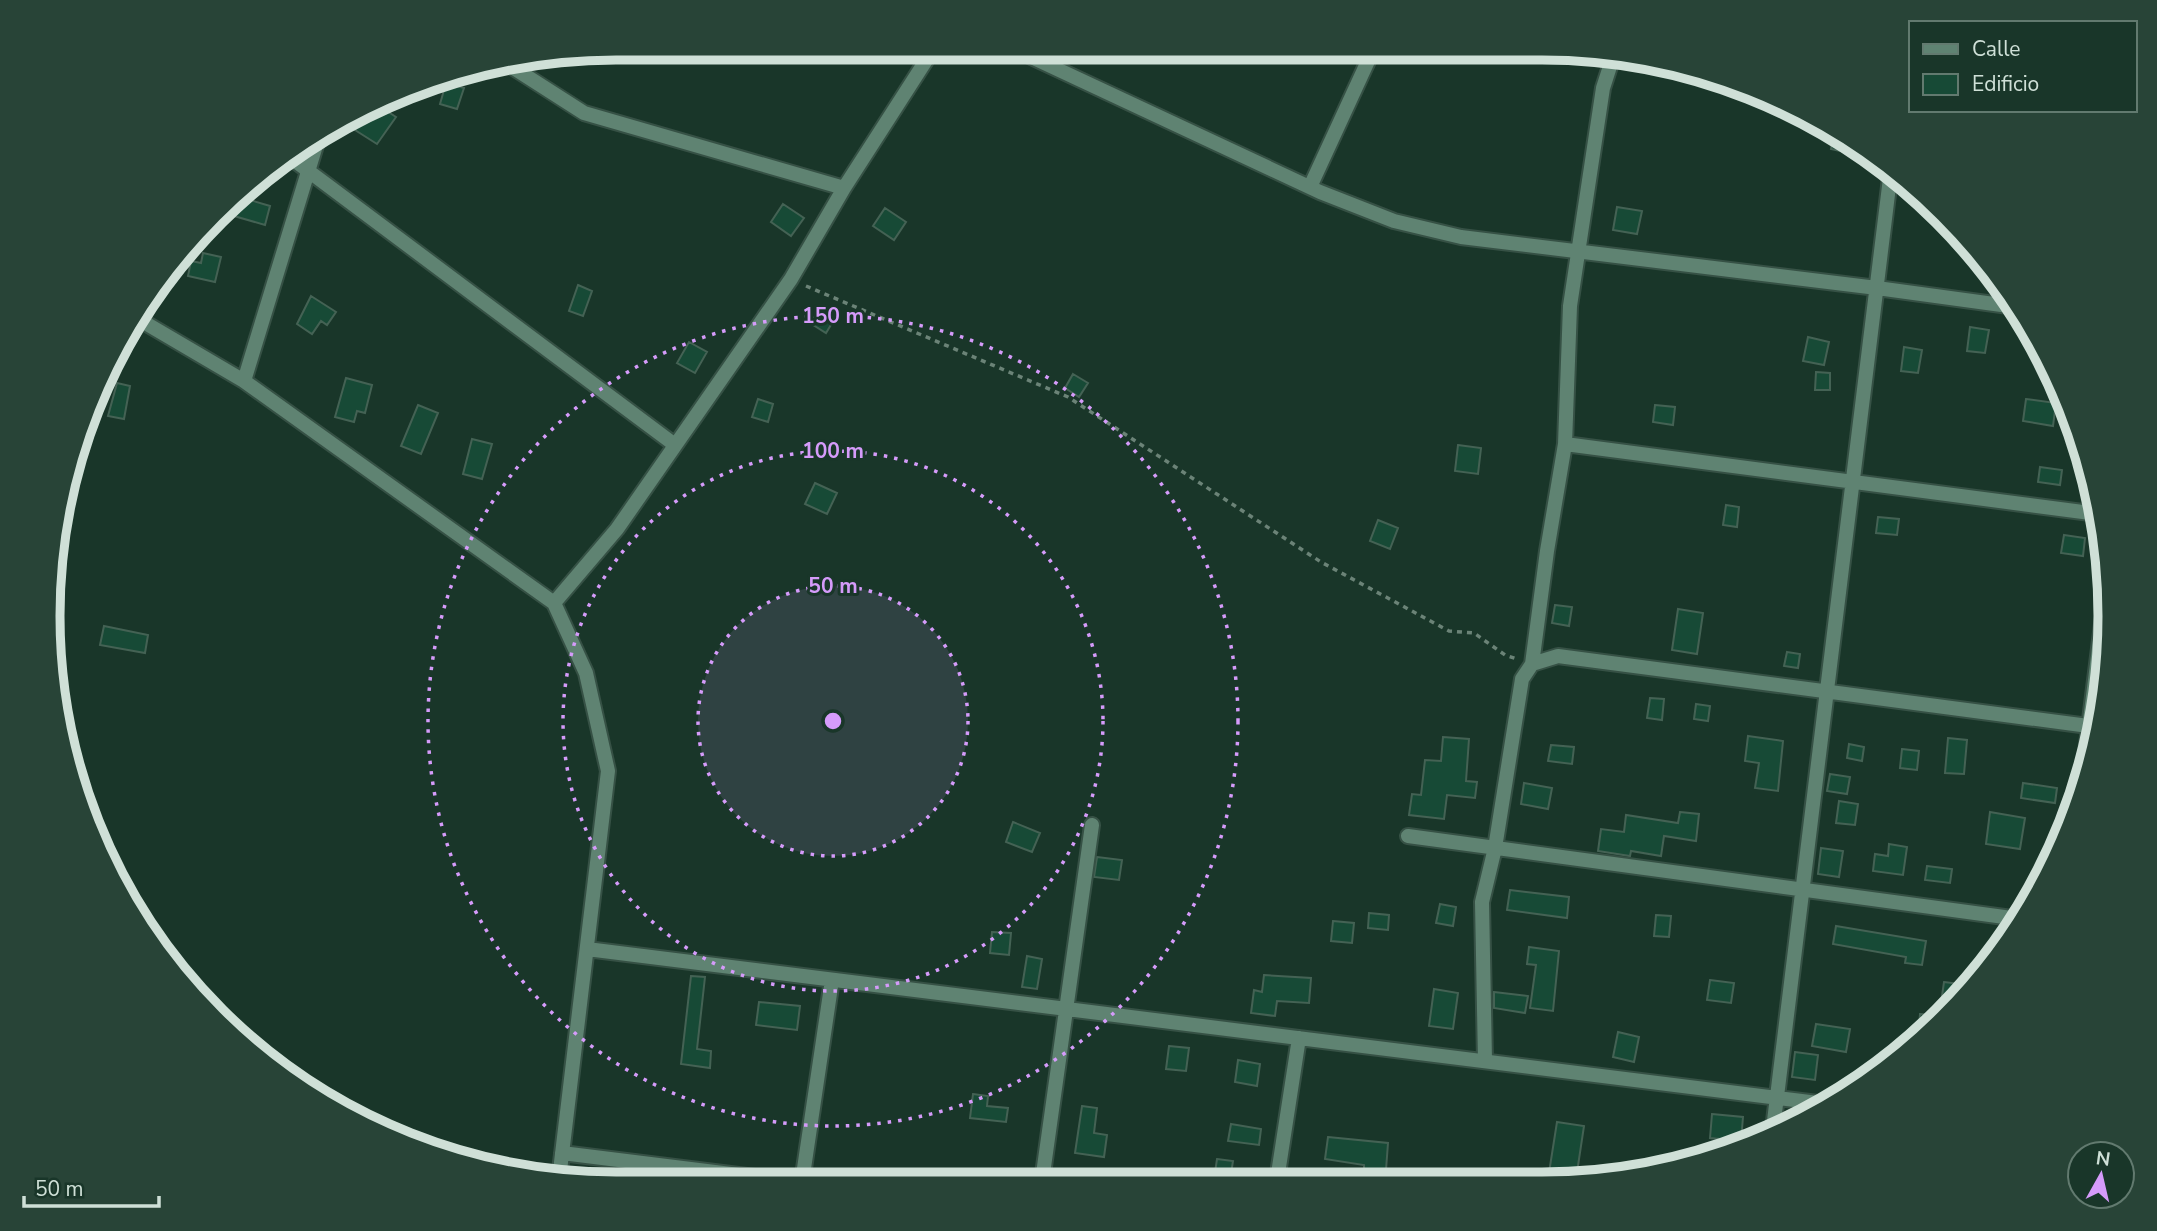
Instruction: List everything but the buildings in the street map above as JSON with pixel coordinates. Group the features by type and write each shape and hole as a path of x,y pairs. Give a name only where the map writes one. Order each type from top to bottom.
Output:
{"street":[{"path":"554,603 617,529 791,279 844,188 925,60"},
{"path":"1038,60 1310,187 1394,221 1461,237 2003,305"},
{"path":"1310,187 1368,60"},
{"path":"1485,1061 1482,901 1495,848 1522,678 1532,664 1565,444 1570,306 1603,88 1611,64"},
{"path":"515,69 584,113 844,188"},
{"path":"244,381 315,148"},
{"path":"296,161 675,445"},
{"path":"1774,1120 1890,182"},
{"path":"144,322 244,381 554,603 586,673 608,771 560,1168"},
{"path":"1565,444 2088,513"},
{"path":"1532,664 1558,656 2087,726"},
{"path":"1043,1172 1092,825"},
{"path":"1408,836 2008,918"},
{"path":"586,949 1810,1102"},
{"path":"803,1172 832,979"},
{"path":"1278,1172 1299,1038"},
{"path":"562,1153 715,1172"}],"path":[{"path":"791,279 1068,397 1321,562 1449,631 1474,634 1504,655 1532,664"}]}
